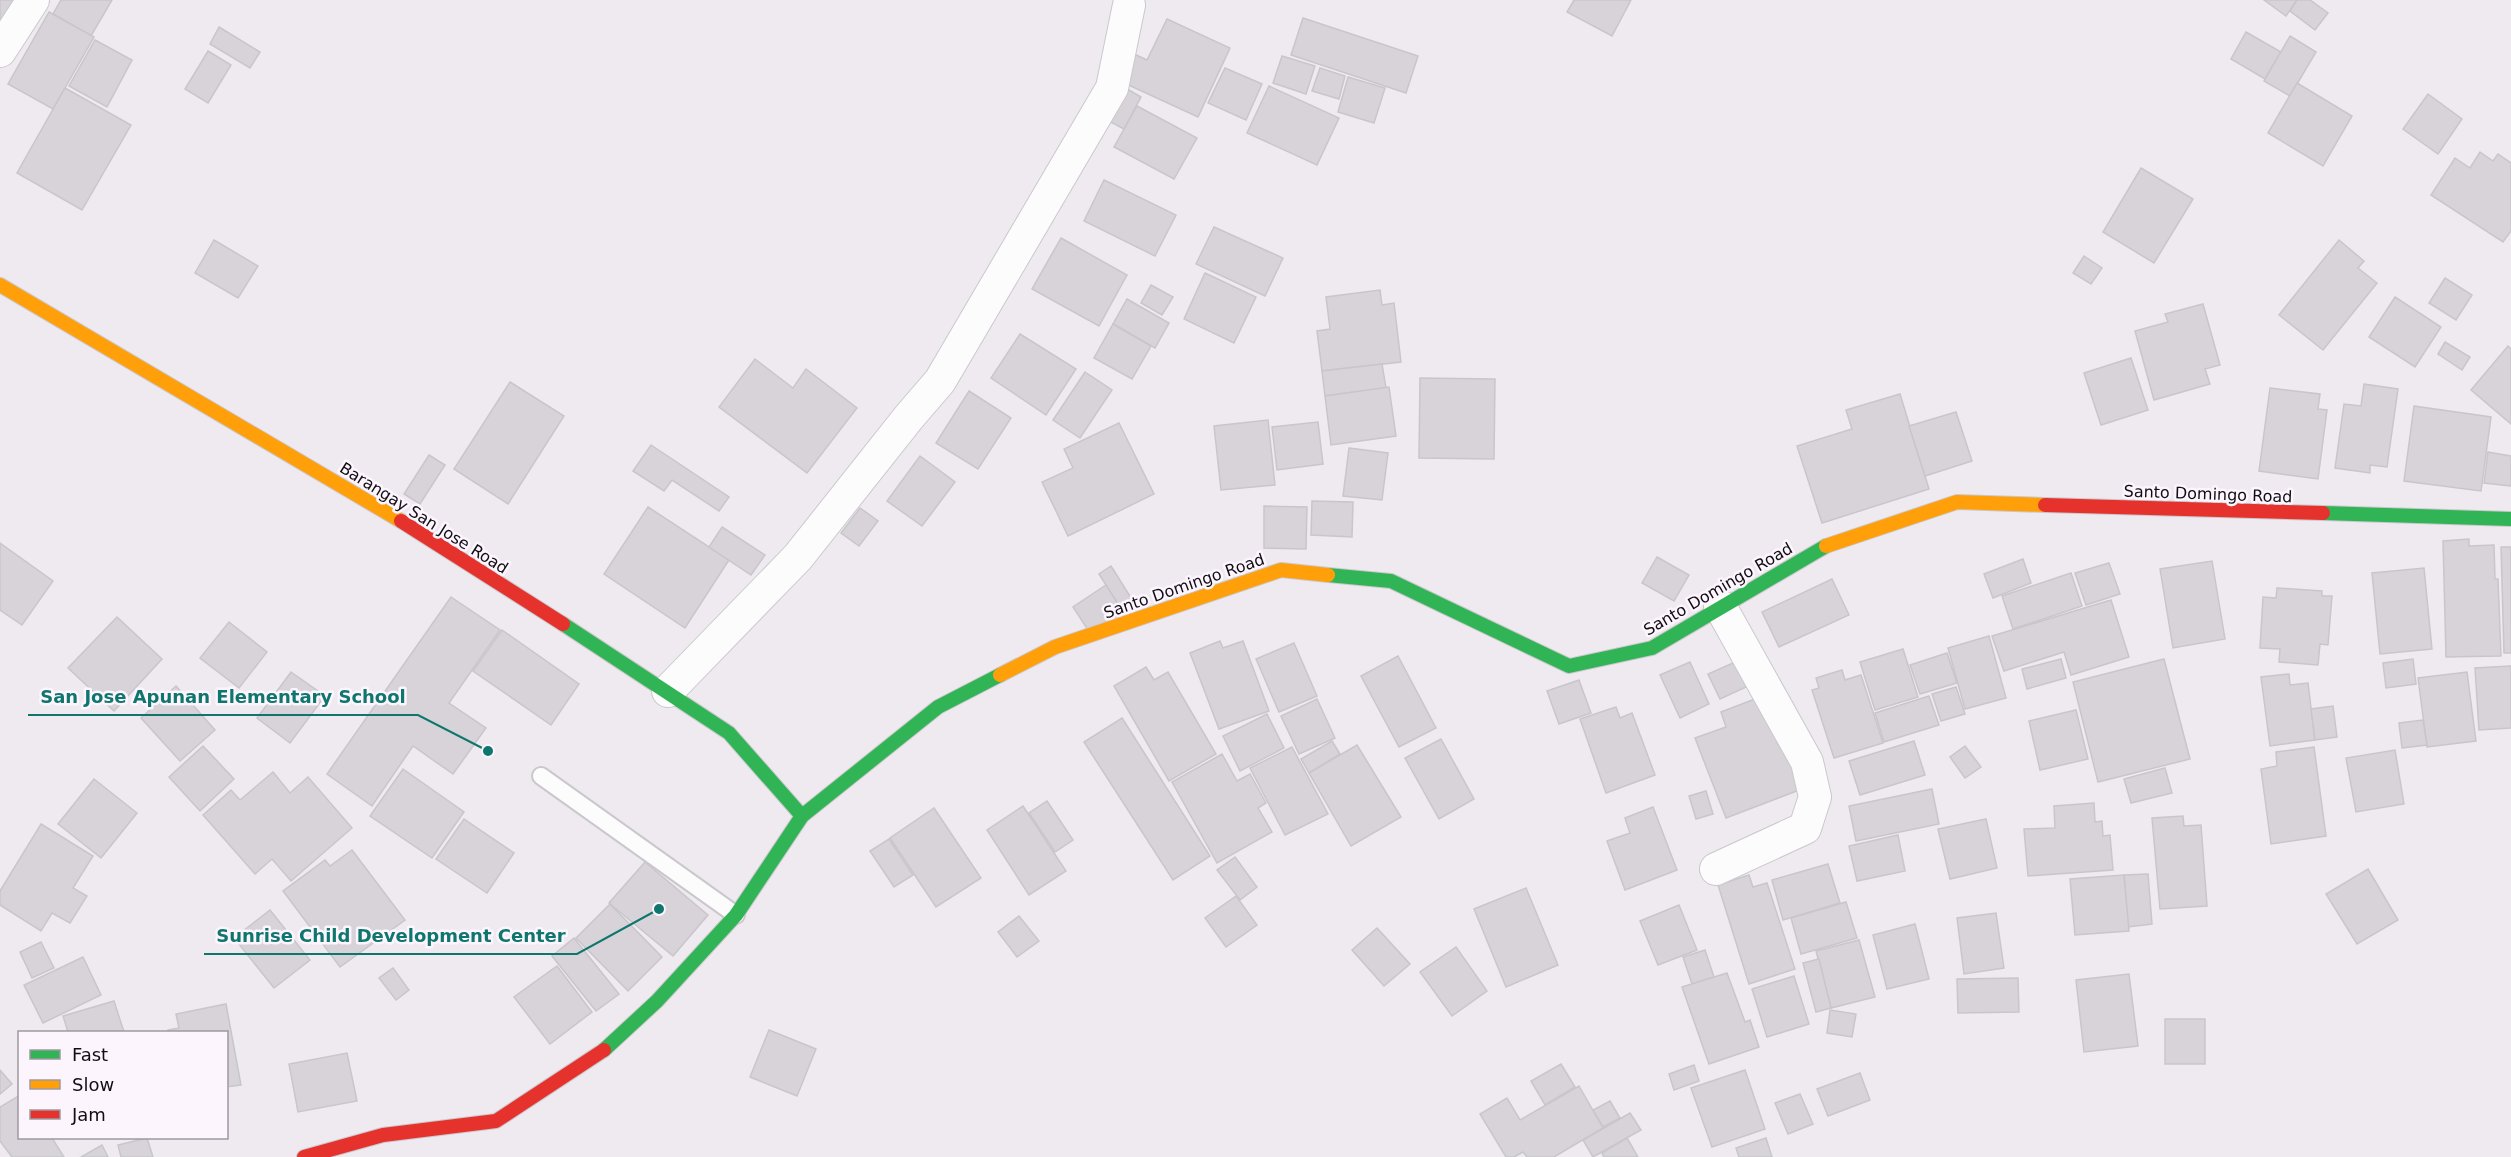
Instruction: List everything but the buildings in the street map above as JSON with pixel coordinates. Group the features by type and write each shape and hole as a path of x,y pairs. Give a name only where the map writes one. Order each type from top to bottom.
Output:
{"street":[{"path":"0,51 33,0"},
{"path":"668,691 798,557 940,381 1112,88 1129,5"},
{"name":"Barangay San Jose Road","path":"0,285 387,512 668,691 729,733 802,816"},
{"name":"Santo Domingo Road","path":"304,1157 383,1135 496,1121 599,1054 657,1000 736,915 802,816 938,706 1055,647 1281,570 1391,581 1569,666 1652,648 1827,545 1957,502 2511,519"},
{"path":"1716,869 1805,828 1815,797 1807,762 1720,606"}],"lane":[{"path":"541,776 736,915"}],"traffic: fast":[{"path":"2323,513 2511,519"},
{"path":"1328,575 1391,581 1569,666 1652,648 1826,546"},
{"path":"563,624 729,733 802,816"},
{"path":"604,1050 657,1001 736,915 802,816 938,707 1000,675"}],"traffic: slow":[{"path":"0,285 401,521"},
{"path":"1826,546 1957,502 2045,505"},
{"path":"1000,675 1055,647 1281,570 1328,575"}],"traffic: jam":[{"path":"2045,505 2323,513"},
{"path":"401,521 563,624"},
{"path":"304,1157 383,1135 496,1121 604,1050"}],"place":[{"name":"San Jose Apunan Elementary School","path":"488,751"},
{"name":"Sunrise Child Development Center","path":"659,909"}]}
